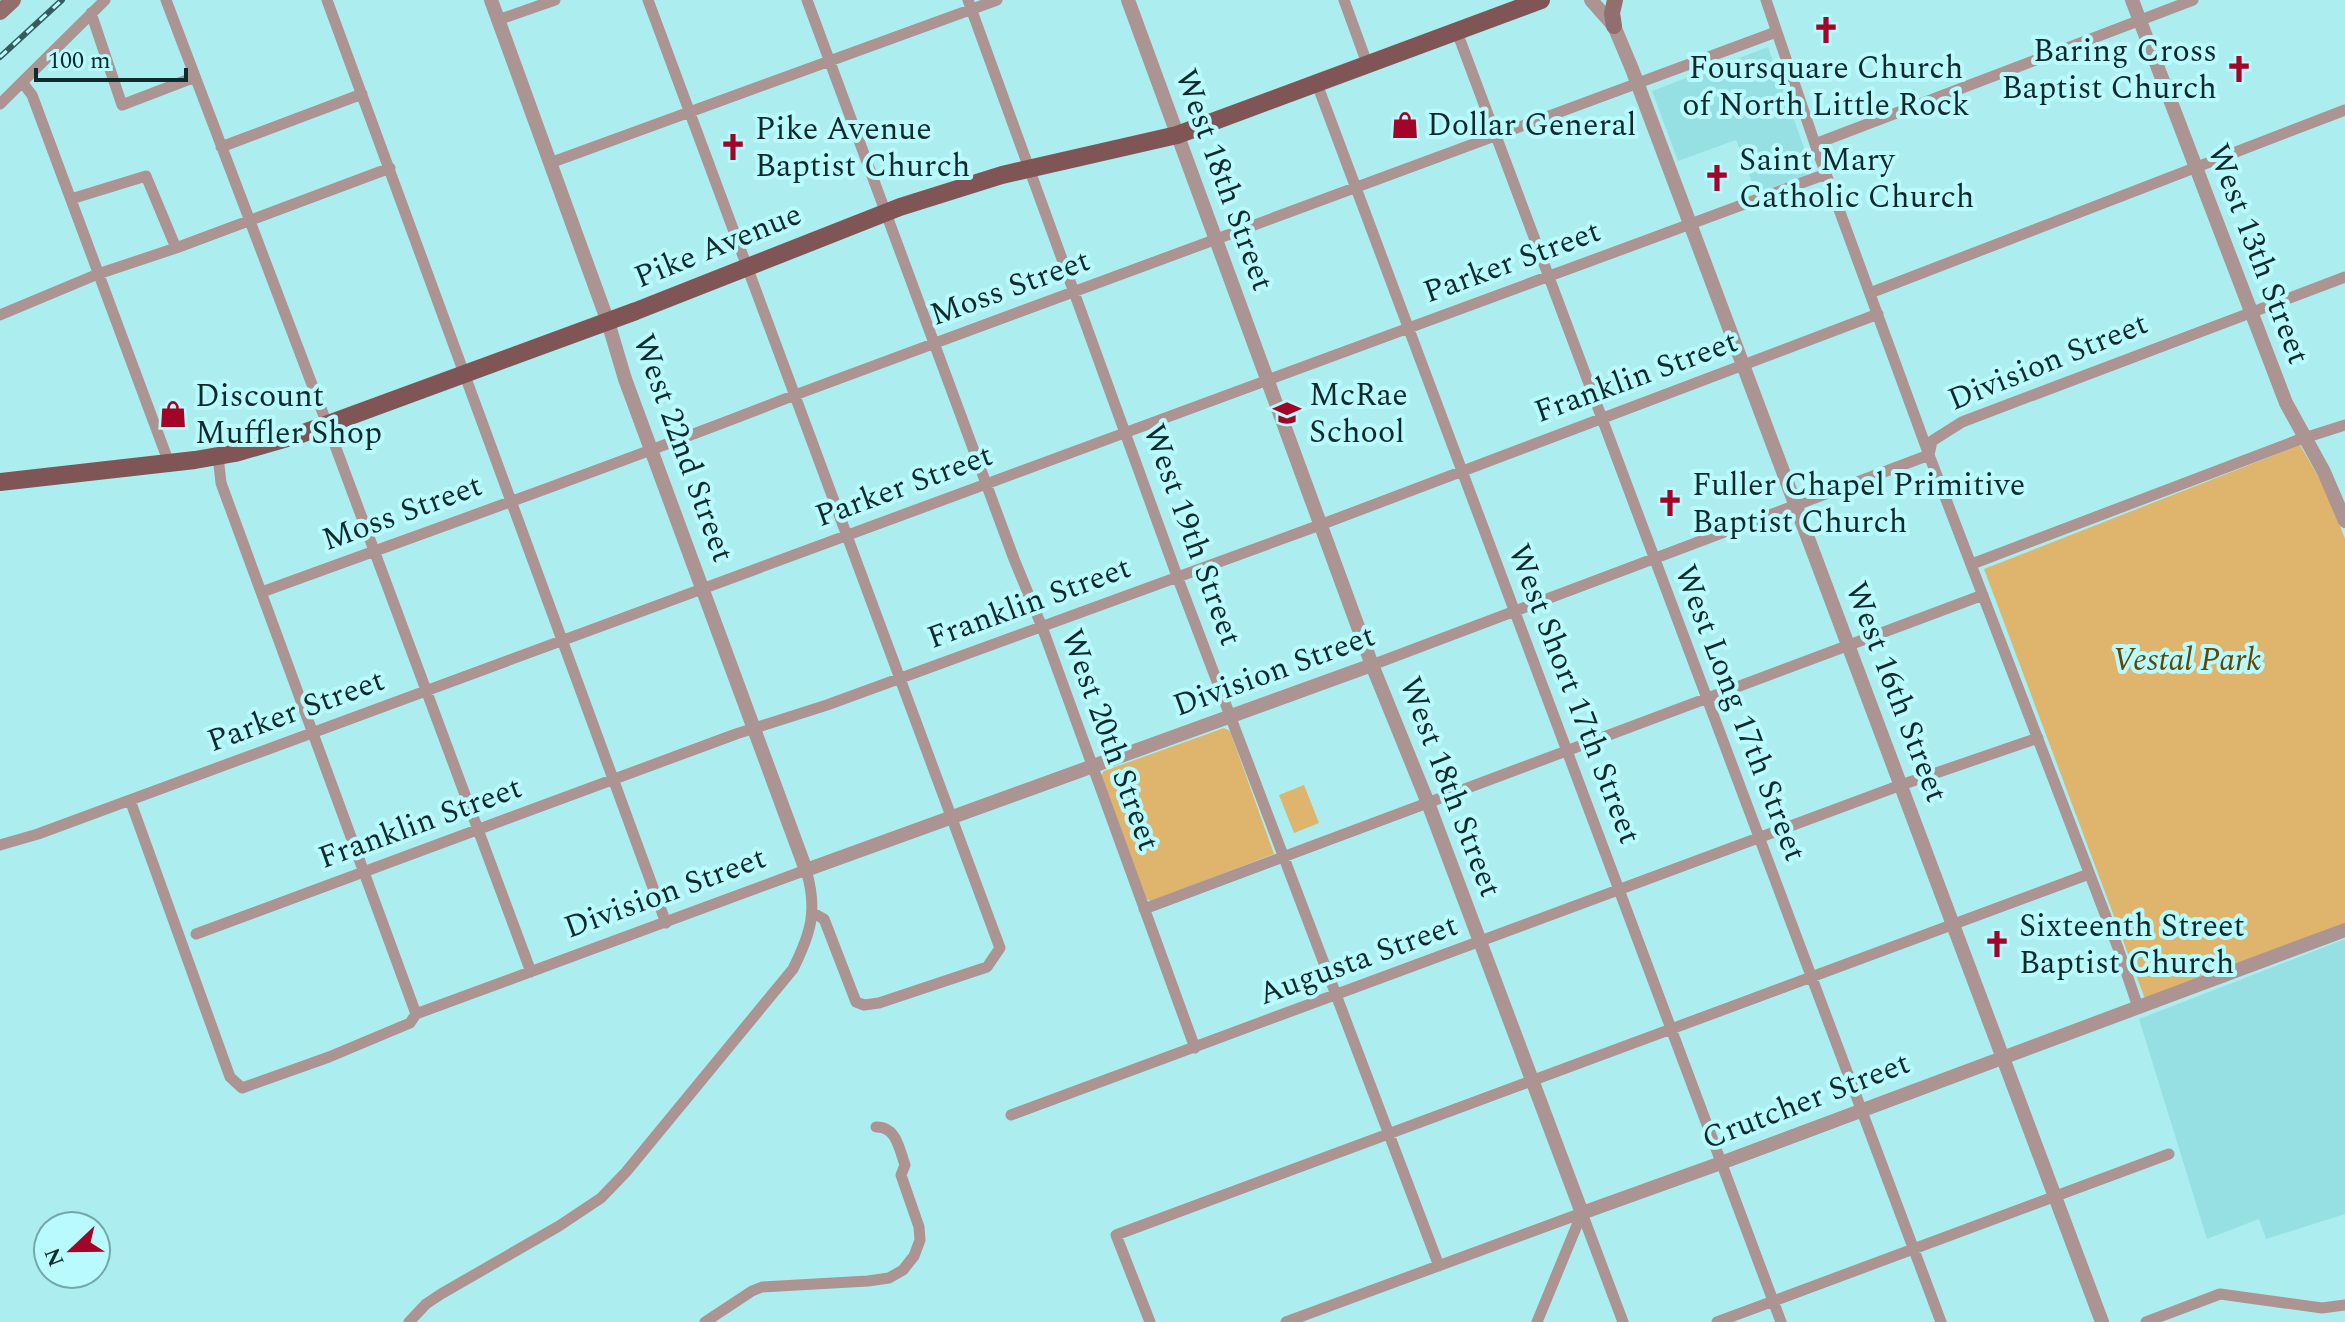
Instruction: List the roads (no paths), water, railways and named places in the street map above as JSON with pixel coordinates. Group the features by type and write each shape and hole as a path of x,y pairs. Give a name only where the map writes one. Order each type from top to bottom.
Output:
{"main road":[{"path":"0,12 13,0"},
{"path":"1614,26 1612,13 1615,0"},
{"name":"Pike Avenue","path":"0,482 169,463 268,444 608,322 950,190 1177,135 1368,66 1534,1"}],"street":[{"path":"0,104 105,0"},
{"path":"166,0 531,972"},
{"path":"327,0 666,923"},
{"name":"West 22nd Street","path":"491,0 608,322 625,379 806,870"},
{"path":"498,20 555,0"},
{"path":"648,0 1000,948 987,967 879,1003 864,1005 856,1002 824,919 813,913"},
{"name":"West 20th Street","path":"807,0 1042,627 1195,1048"},
{"path":"550,163 829,61 970,4 997,0"},
{"name":"West 18th Street","path":"1128,0 1372,665 1428,803 1623,1322"},
{"path":"1344,0 1368,66"},
{"name":"West 16th Street","path":"1591,0 1614,26 1637,84 2102,1322"},
{"path":"1766,0 1815,144 1929,455 2138,1007"},
{"name":"West 13th Street","path":"2132,0 2286,403 2324,472 2345,521"},
{"path":"1815,144 2193,0"},
{"name":"West 19th Street","path":"970,4 1177,576 1439,1266"},
{"path":"91,13 122,105 195,77"},
{"name":"West Long 17th Street","path":"1457,32 1941,1322"},
{"name":"Moss Street","path":"262,592 652,451 795,395 1776,32"},
{"path":"22,82 32,95 169,463"},
{"name":"West Short 17th Street","path":"1317,84 1781,1322"},
{"path":"221,147 362,94"},
{"path":"1870,293 2345,110"},
{"path":"0,315 98,274 390,168"},
{"name":"Parker Street","path":"0,845 38,834 1826,174"},
{"path":"71,199 146,176 176,248"},
{"name":"Division Street","path":"130,800 225,1063 235,1084 246,1088 410,1023 416,1014 1372,665 1929,455 1932,441 1962,422 2345,277"},
{"name":"Franklin Street","path":"196,934 614,779 1320,525 1878,314"},
{"path":"1972,564 2345,425"},
{"path":"218,456 221,483 416,1014"},
{"path":"1144,909 1983,595"},
{"name":"Augusta Street","path":"1011,1115 1901,785 2038,738"},
{"path":"409,1322 441,1294 589,1207 626,1172 793,969 806,943 813,913 806,870"},
{"path":"1150,1322 1116,1235 2089,874"},
{"name":"Crutcher Street","path":"1288,1322 2345,930"},
{"path":"705,1322 762,1287 868,1281 889,1278 903,1270 917,1248 919,1227 901,1175 905,1165 892,1131 876,1127"},
{"path":"1717,1322 2169,1154"},
{"path":"1537,1322 1582,1213"},
{"path":"2146,1322 2220,1294 2322,1308 2345,1305"}],"railway":[{"path":"0,57 62,0"}],"place":[{"name":"Foursquare Church of North Little Rock","path":"1826,30"},
{"name":"Baring Cross Baptist Church","path":"2239,69"},
{"name":"Dollar General","path":"1405,125"},
{"name":"Pike Avenue Baptist Church","path":"733,147"},
{"name":"Saint Mary Catholic Church","path":"1717,178"},
{"name":"McRae School","path":"1287,413"},
{"name":"Discount Muffler Shop","path":"173,414"},
{"name":"Fuller Chapel Primitive Baptist Church","path":"1670,503"},
{"name":"Sixteenth Street Baptist Church","path":"1997,944"}],"park label":[{"name":"Vestal Park","path":"2187,660"}]}
